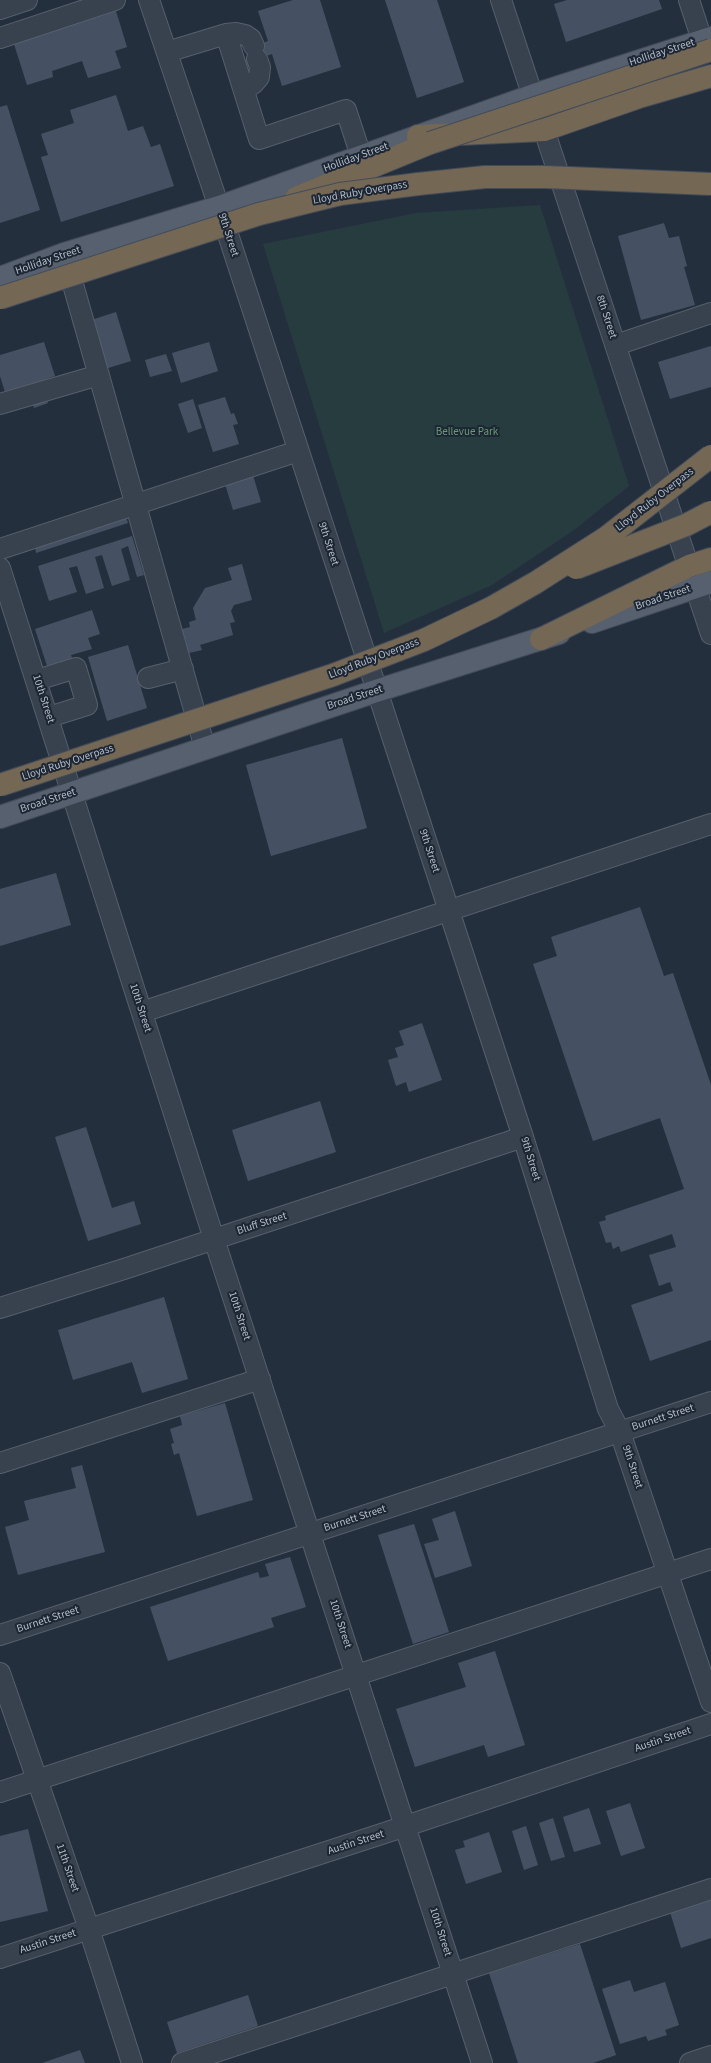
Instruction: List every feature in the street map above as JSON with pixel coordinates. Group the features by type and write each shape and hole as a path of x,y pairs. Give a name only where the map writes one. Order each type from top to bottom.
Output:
{"highway":[{"path":"259,214 430,143 708,43"},
{"path":"418,136 544,130 639,97 711,76"},
{"name":"Lloyd Ruby Overpass","path":"0,298 259,214 340,194 485,177 560,177 711,184"},
{"name":"Lloyd Ruby Overpass","path":"0,785 333,675 424,640 491,608 535,584 606,537 711,456"},
{"path":"535,584 686,525 711,512"},
{"path":"541,639 689,566 711,559"}],"main road":[{"name":"Holliday Street","path":"0,278 64,254 219,207 534,95 708,43"},
{"name":"Broad Street","path":"0,817 376,691 541,639 703,584"}],"street":[{"path":"0,9 27,0"},
{"path":"0,38 115,0"},
{"name":"9th Street","path":"149,0 219,207 523,1137 608,1409 620,1432 711,1702"},
{"path":"689,0 708,43"},
{"name":"8th Street","path":"508,2 544,130 689,566 703,584 711,634"},
{"path":"167,52 226,34 236,33 245,35 251,38 260,67 259,77 253,84 244,89"},
{"path":"226,34 259,139 346,110 361,156"},
{"path":"64,254 205,748"},
{"path":"616,345 711,313"},
{"path":"0,404 98,375"},
{"path":"0,549 298,451"},
{"name":"10th Street","path":"0,568 49,717 214,1239 482,2063"},
{"path":"37,680 76,668 87,705 49,717"},
{"path":"148,678 183,669"},
{"path":"142,1012 711,824"},
{"name":"Bluff Street","path":"0,1308 523,1137"},
{"path":"0,1463 260,1379"},
{"name":"Burnett Street","path":"0,1635 711,1402"},
{"path":"0,1792 711,1559"},
{"name":"11th Street","path":"0,1673 89,1929 132,2063"},
{"name":"Austin Street","path":"0,1958 406,1826 711,1724"},
{"path":"182,2063 711,1889"},
{"path":"690,2063 711,2056"}],"green space":[{"name":"Bellevue Park","path":"540,205 629,486 574,530 492,585 384,633 263,244 416,213"}],"building":[{"path":"293,0 320,0 341,67 282,86 272,54 250,61 247,49 268,41 258,11"},
{"path":"385,0 437,0 464,82 417,98"},
{"path":"567,0 659,0 662,9 566,42 554,4"},
{"path":"116,11 127,47 115,51 121,68 88,78 82,61 52,71 53,77 27,85 14,44"},
{"path":"116,95 128,131 143,126 151,147 160,144 174,186 61,222 41,157 48,155 41,134 74,123 70,110"},
{"path":"7,105 40,210 0,223 0,107"},
{"path":"664,223 669,238 679,236 687,266 684,267 695,305 641,320 618,236"},
{"path":"116,312 131,361 105,369 91,320"},
{"path":"44,342 55,376 41,381 48,403 34,408 27,385 5,392 0,376 0,355"},
{"path":"209,342 218,371 181,383 172,353"},
{"path":"711,346 711,387 670,399 658,362"},
{"path":"166,354 172,371 150,377 145,360"},
{"path":"225,397 231,414 234,413 238,424 233,425 239,444 213,452 198,405"},
{"path":"193,399 202,428 188,433 178,404"},
{"path":"253,475 261,502 233,510 225,484"},
{"path":"126,517 128,523 36,553 35,547"},
{"path":"132,536 144,575 137,577 128,546 121,549 130,580 112,586 102,555 95,557 104,588 86,594 77,566 69,568 77,592 49,601 38,566"},
{"path":"242,564 252,600 234,605 231,611 235,622 230,623 233,635 200,645 202,650 189,653 182,629 190,627 189,622 196,620 193,608 205,588 232,580 228,568"},
{"path":"92,610 100,634 88,638 92,649 71,655 72,658 47,666 35,629"},
{"path":"128,645 147,708 107,721 88,657"},
{"path":"342,738 367,828 271,856 246,765"},
{"path":"56,873 71,925 0,946 0,889"},
{"path":"640,907 664,976 673,973 711,1085 711,1340 650,1361 631,1305 673,1291 670,1282 659,1286 649,1255 676,1247 672,1234 621,1252 619,1246 613,1249 611,1242 606,1243 599,1222 606,1220 605,1216 684,1189 660,1118 593,1141 533,964 557,956 551,937"},
{"path":"422,1023 442,1080 409,1092 406,1082 396,1086 388,1060 398,1057 395,1048 404,1045 399,1031"},
{"path":"320,1101 336,1152 248,1181 232,1130"},
{"path":"86,1127 112,1208 134,1201 141,1224 88,1241 55,1137"},
{"path":"164,1297 188,1379 142,1393 132,1362 73,1380 58,1330"},
{"path":"225,1403 253,1500 197,1516 179,1453 174,1455 171,1444 174,1443 170,1429 182,1425 180,1416"},
{"path":"82,1465 105,1552 18,1575 5,1527 29,1520 24,1501 76,1488 71,1468"},
{"path":"455,1511 472,1566 435,1578 424,1544 439,1540 432,1519"},
{"path":"414,1524 449,1632 413,1644 378,1535"},
{"path":"290,1557 306,1607 271,1618 274,1627 168,1661 150,1607 258,1572 260,1578 269,1576 265,1564"},
{"path":"495,1651 525,1745 488,1757 484,1745 415,1767 396,1709 466,1687 458,1663"},
{"path":"630,1803 645,1848 621,1856 606,1811"},
{"path":"589,1808 601,1844 574,1852 563,1817"},
{"path":"553,1818 565,1857 551,1861 539,1823"},
{"path":"526,1826 538,1865 524,1870 512,1831"},
{"path":"28,1829 48,1911 0,1922 0,1836"},
{"path":"489,1832 502,1872 466,1884 455,1850 465,1847 463,1841"},
{"path":"711,1899 711,1938 681,1948 670,1912"},
{"path":"580,1944 616,2055 593,2063 518,2063 489,1973"},
{"path":"630,1980 634,1992 665,1982 679,2025 665,2030 667,2035 648,2041 646,2036 620,2044 602,1989"},
{"path":"248,1995 258,2026 177,2053 167,2022"},
{"path":"80,2050 85,2063 42,2063"}]}
